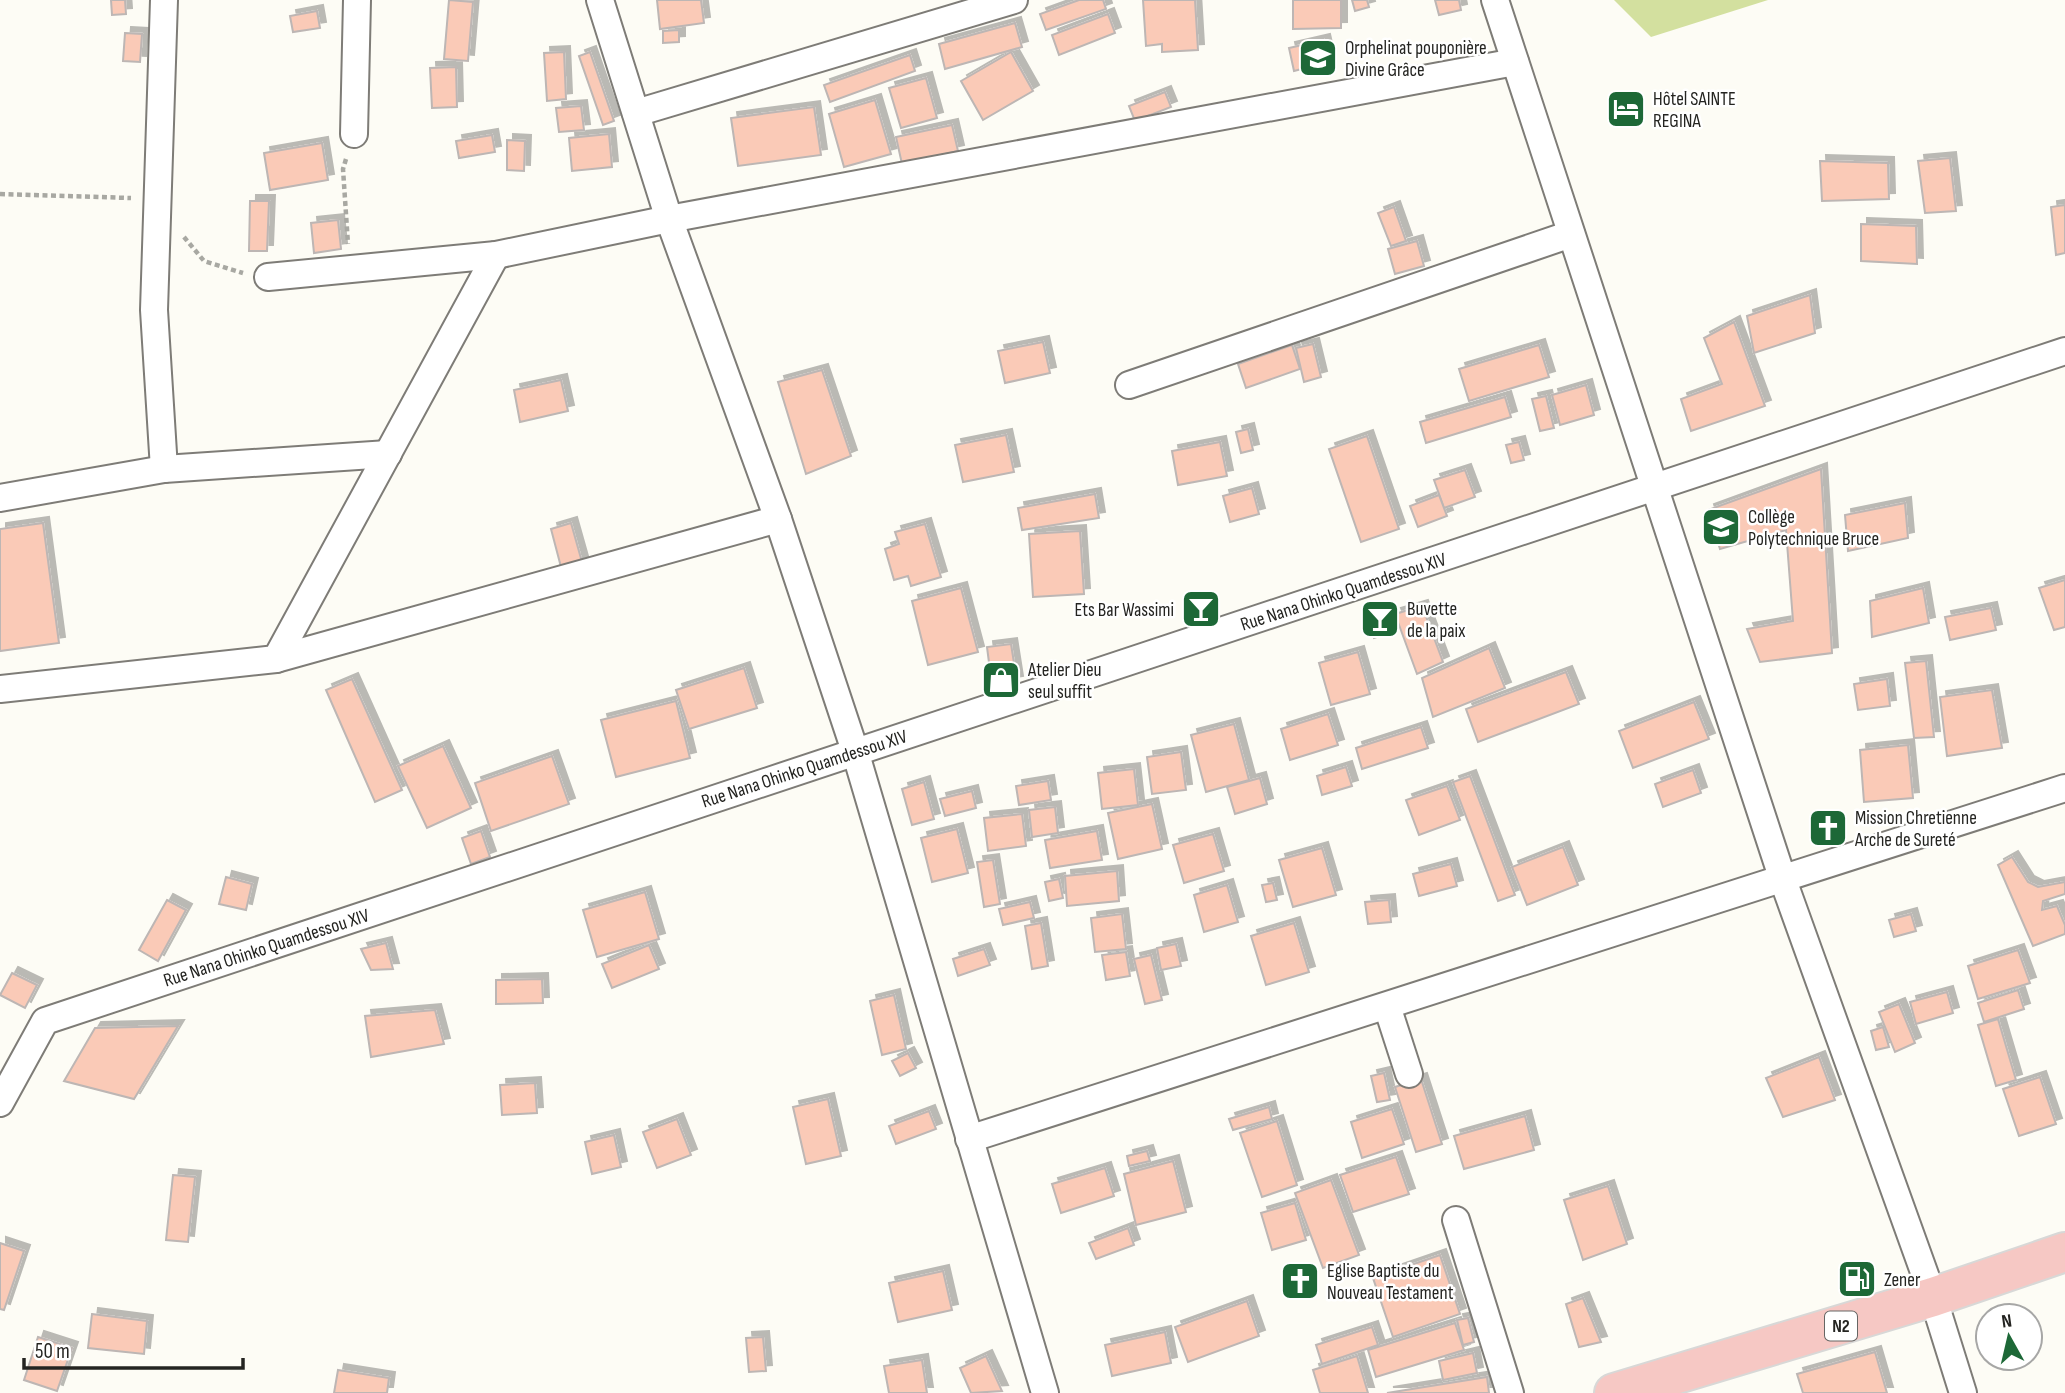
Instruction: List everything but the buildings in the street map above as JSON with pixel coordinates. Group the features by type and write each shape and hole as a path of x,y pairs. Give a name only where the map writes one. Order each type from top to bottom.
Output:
{"highway":[{"name":"N2","path":"1614,1393 1933,1297 2065,1252"}],"street":[{"path":"164,0 154,310 164,469"},
{"path":"354,134 357,0"},
{"path":"600,0 669,219 778,519 855,751 1045,1393"},
{"path":"636,113 1014,0"},
{"path":"1495,0 1783,880 1933,1297 1963,1393"},
{"path":"268,277 496,255 669,219 1515,62"},
{"path":"1129,385 1571,234"},
{"path":"276,659 496,255"},
{"name":"Rue Nana Ohinko Quamdessou XIV","path":"0,1103 45,1021 2065,351"},
{"path":"0,498 164,469 388,454"},
{"path":"0,688 276,659 778,519"},
{"path":"969,1139 2065,788"},
{"path":"1387,1006 1409,1074"},
{"path":"1455,1220 1510,1393"}],"path":[{"path":"349,269 344,169 354,134"},
{"path":"0,194 156,204 175,221 204,261 234,272 268,277"}],"green space":[{"path":"1614,0 1768,0 1651,37"}],"place":[{"name":"Orphelinat pouponière Divine Grâce","path":"1318,58"},
{"name":"Hôtel SAINTE REGINA","path":"1626,109"},
{"name":"Collège Polytechnique Bruce","path":"1721,527"},
{"name":"Ets Bar Wassimi","path":"1201,609"},
{"name":"Buvette de la paix","path":"1380,619"},
{"name":"Atelier Dieu seul suffit","path":"1001,680"},
{"name":"Mission Chretienne Arche de Sureté","path":"1828,828"},
{"name":"Zener","path":"1857,1279"},
{"name":"Eglise Baptiste du Nouveau Testament","path":"1300,1281"}]}
